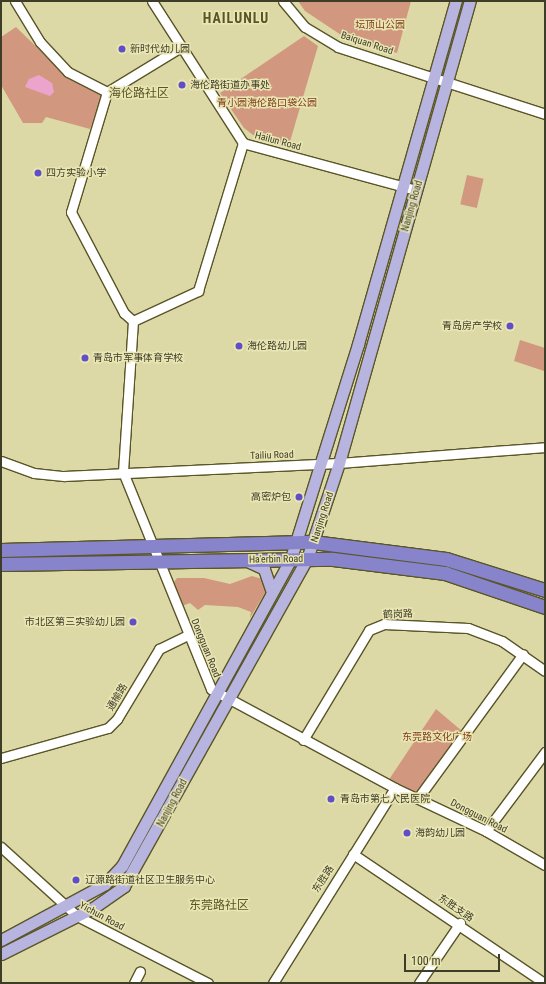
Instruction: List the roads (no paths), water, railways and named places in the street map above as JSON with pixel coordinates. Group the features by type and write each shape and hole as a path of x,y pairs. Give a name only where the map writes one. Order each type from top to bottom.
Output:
{"highway":[{"name":"Ha'erbin Road","path":"1,550 152,544 313,542 446,558 545,590"},
{"name":"Ha'erbin Road","path":"1,564 159,560 307,559 445,573 545,607"}],"main road":[{"name":"Nanjing Road","path":"1,940 105,884 122,866 291,558 323,463 456,1"},
{"name":"Nanjing Road","path":"1,954 112,897 132,876 226,700 307,559 339,463 470,1"},
{"path":"245,560 264,569 272,592"}],"street":[{"path":"15,1 40,42 68,72 107,92"},
{"name":"Hailun Road","path":"152,1 243,143 416,190"},
{"name":"Baiquan Road","path":"283,1 305,27 338,47 447,80 545,114"},
{"path":"181,48 107,92 71,212 124,313 132,321 198,291 243,143"},
{"name":"Dongguan Road","path":"132,321 123,472 211,689 226,700 395,788 486,831 545,865"},
{"name":"Tailiu Road","path":"1,461 34,473 64,476 123,472 339,463 545,447"},
{"name":"鹤岗路","path":"303,740 369,630 384,624 468,628 502,640 545,671"},
{"name":"通榆路","path":"1,758 108,728 117,719 159,649 188,635"},
{"path":"418,798 523,654"},
{"path":"486,831 545,752"},
{"name":"东胜路","path":"273,983 395,788"},
{"name":"Yichun Road","path":"1,847 64,907 77,916 208,983"},
{"name":"东胜支路","path":"353,854 460,923 544,983"},
{"path":"418,983 460,923"},
{"path":"134,983 140,971"}],"place":[{"name":"新时代幼儿园","path":"122,49"},
{"name":"海伦路街道办事处","path":"182,85"},
{"name":"四方实验小学","path":"38,173"},
{"name":"青岛房产学校","path":"510,326"},
{"name":"海伦路幼儿园","path":"239,346"},
{"name":"青岛市军事体育学校","path":"85,358"},
{"name":"高密炉包","path":"299,497"},
{"name":"市北区第三实验幼儿园","path":"133,622"},
{"name":"青岛市第七人民医院","path":"331,799"},
{"name":"海韵幼儿园","path":"407,833"},
{"name":"辽源路街道社区卫生服务中心","path":"76,880"}],"district":[{"name":"HAILUNLU","path":"236,18"},
{"name":"海伦路社区","path":"139,94"},
{"name":"东莞路社区","path":"219,906"}],"park label":[{"name":"坛顶山公园","path":"380,25"},
{"name":"青小园海伦路口袋公园","path":"267,103"},
{"name":"东莞路文化广场","path":"437,737"}]}
